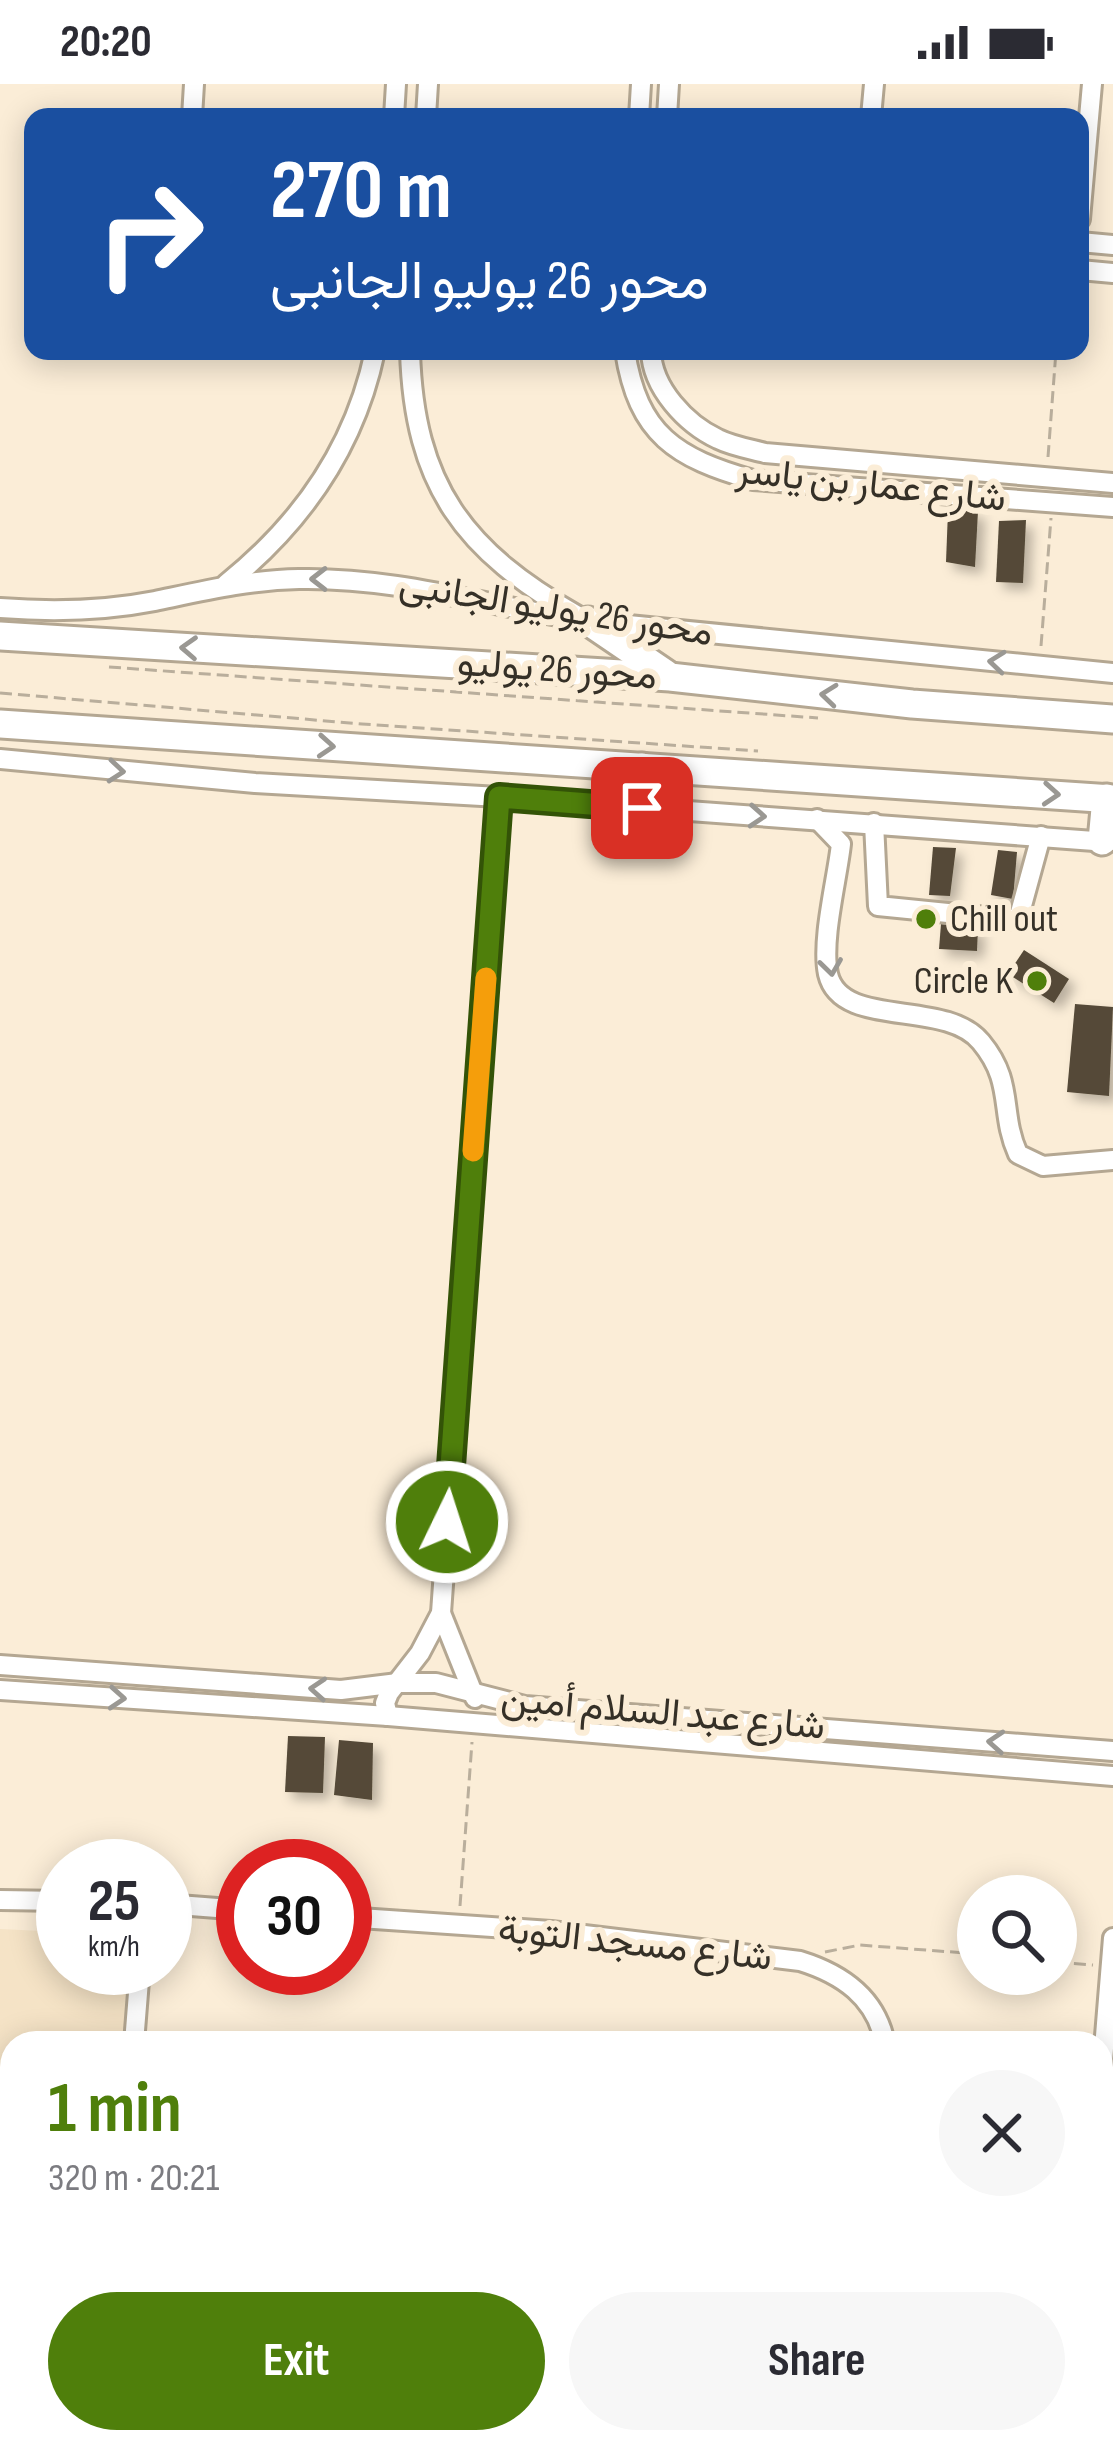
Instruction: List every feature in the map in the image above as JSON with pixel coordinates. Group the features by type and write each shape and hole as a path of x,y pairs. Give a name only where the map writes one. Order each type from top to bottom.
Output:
{"highway":[{"path":"588,621 670,677"},
{"name":"محور 26 يوليو","path":"0,636 670,677 912,704 1113,718"},
{"path":"0,724 1110,798 1107,842"},
{"path":"642,767 642,808"}],"street":[{"path":"1089,118 1092,84"},
{"path":"225,585 293,521 328,473 353,425 372,360"},
{"path":"410,360 421,441 438,486 463,529 499,565 588,621"},
{"name":"شارع عمار بن ياسر","path":"626,360 630,386 657,434 701,466 753,480 1113,507"},
{"name":"شارع عمار بن ياسر","path":"651,360 651,370 679,411 718,440 765,453 1113,483"},
{"path":"800,484 802,456"},
{"path":"1048,477 1048,502"},
{"name":"محور 26 يوليو الجانبى","path":"0,608 96,609 225,585 300,579 390,583 588,621 1113,673"},
{"path":"0,759 278,785 1107,842"},
{"path":"388,1716 385,1702 421,1653 441,1613 499,797"},
{"path":"817,820 841,844 827,953 828,976 836,991 869,1009 936,1016 970,1030 1004,1076 1009,1135 1018,1154 1043,1166 1113,1160"},
{"path":"874,823 878,906 1018,920 1041,836"},
{"path":"441,1613 477,1711 469,1725"},
{"name":"شارع عبد السلام أمين","path":"0,1666 341,1690 436,1683 525,1706 1113,1750"},
{"name":"شارع عبد السلام أمين","path":"0,1690 388,1716 1113,1776"},
{"path":"850,1756 854,1731"},
{"path":"0,1900 36,1900"},
{"name":"شارع مسجد التوبة","path":"372,1919 572,1933 800,1961 850,1984 870,2005 880,2031"},
{"path":"1106,2031 1113,1938"},
{"path":"135,2031 138,1995"}],"path":[{"path":"1048,477 1055,360"},
{"path":"1039,666 1048,502"},
{"path":"100,666 818,718"},
{"path":"0,693 758,751"},
{"path":"459,1925 469,1725"},
{"path":"800,1961 860,1945 957,1952"},
{"path":"1077,1964 1111,1967"}],"shaded area":[{"path":"0,1929 36,1931 36,1995 128,1995 126,2031 0,2031"}],"building":[{"path":"948,511 978,511 975,567 946,562"},
{"path":"1026,520 1023,583 996,582 999,521"},
{"path":"933,847 956,848 950,896 929,895"},
{"path":"998,850 1017,852 1013,899 991,895"},
{"path":"941,924 978,927 977,951 939,949"},
{"path":"1024,950 1069,979 1054,1003 1008,974"},
{"path":"1075,1004 1113,1007 1109,1096 1067,1092"},
{"path":"288,1736 325,1737 323,1793 285,1792"},
{"path":"339,1740 373,1743 372,1800 334,1795"}],"slow traffic":[{"path":"473,1151 486,978"}],"place":[{"name":"Chill out","path":"926,919"},
{"name":"Circle K","path":"1037,981"}],"route":[{"path":"447,1522 499,797 642,808"}]}
